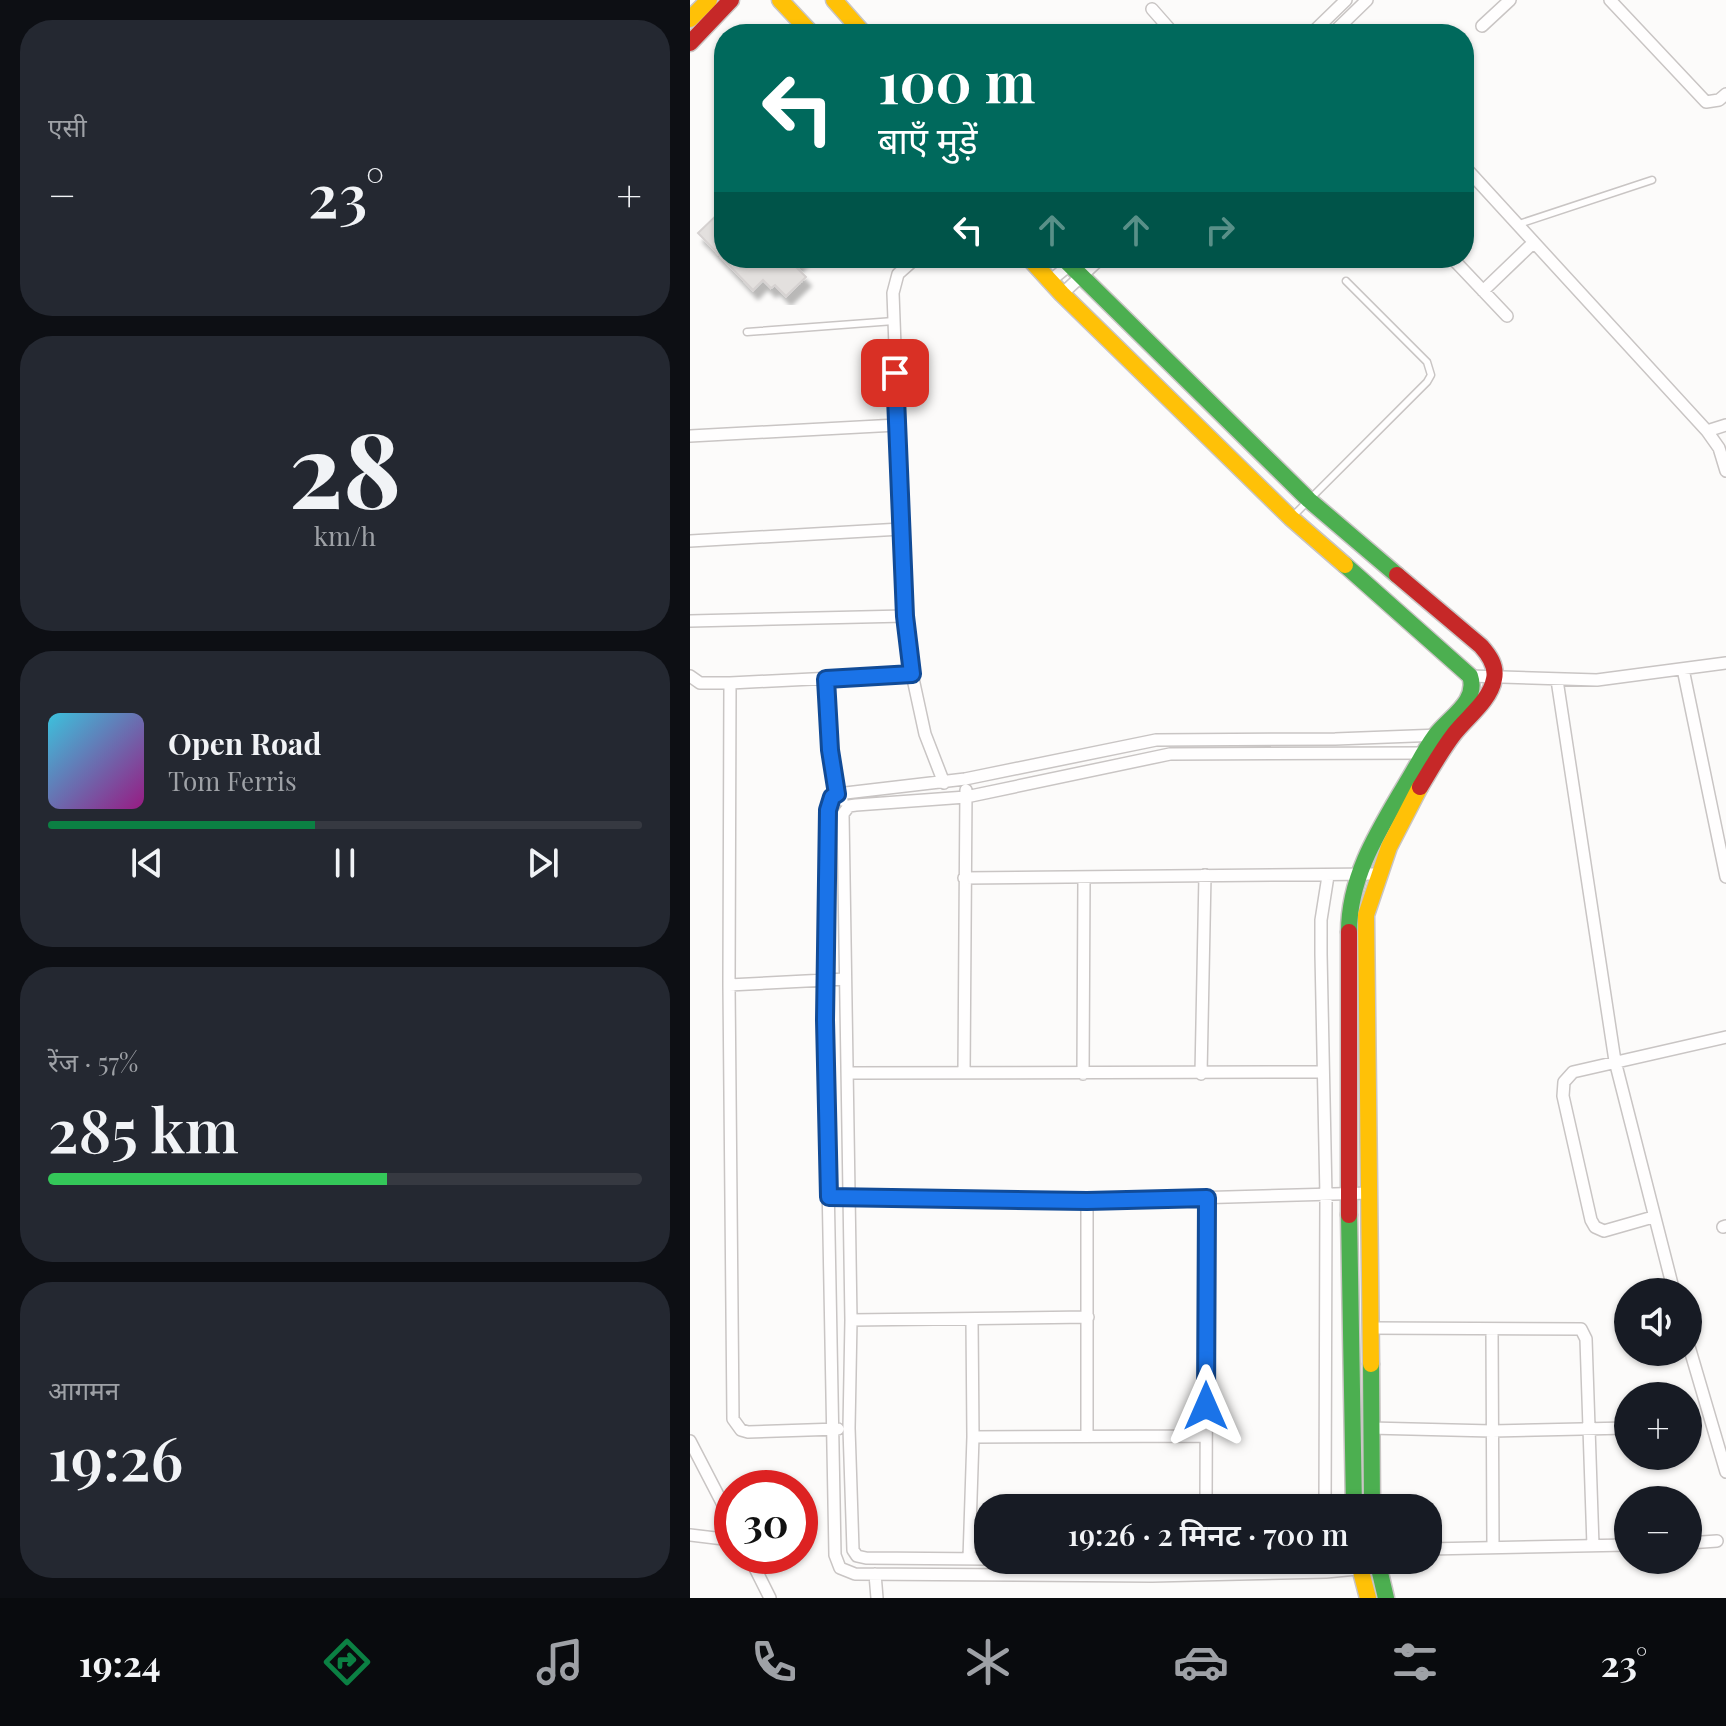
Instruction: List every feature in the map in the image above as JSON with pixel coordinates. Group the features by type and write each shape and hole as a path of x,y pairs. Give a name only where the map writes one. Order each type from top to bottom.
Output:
{"main road":[{"path":"690,19 709,0"},
{"path":"690,43 731,0"},
{"path":"780,0 803,24"},
{"path":"834,0 852,24"},
{"path":"1038,268 1291,518 1470,676 1473,685 1466,703 1435,735 1390,810 1358,874 1349,916 1354,1494"},
{"path":"1076,268 1309,500 1481,646 1490,657 1495,677 1490,690 1442,752 1377,874 1369,898 1365,934 1372,1494"},
{"path":"1361,1574 1368,1598"},
{"path":"1380,1574 1385,1597"}],"street":[{"path":"1322,24 1346,0"},
{"path":"1345,24 1367,0"},
{"path":"1482,26 1510,0"},
{"path":"1610,0 1706,102 1719,100 1726,94"},
{"path":"1152,9 1165,24"},
{"path":"1329,17 1333,24"},
{"path":"1474,177 1707,431 1719,448 1726,471"},
{"path":"1483,291 1533,243"},
{"path":"903,268 894,284 894,321 905,616 912,674 925,734 944,783"},
{"path":"1050,281 1069,268"},
{"path":"1062,294 1072,268"},
{"path":"1461,268 1507,316"},
{"path":"690,436 897,425"},
{"path":"1707,431 1726,425"},
{"path":"690,541 901,529"},
{"path":"690,621 905,616"},
{"path":"1470,676 1597,680 1726,663"},
{"path":"1683,669 1726,877"},
{"path":"690,676 700,683 730,683 912,674"},
{"path":"826,679 830,750 837,794 849,806 966,797 1170,754 1442,752"},
{"path":"1557,680 1615,1061 1670,1278"},
{"path":"730,683 733,1419 741,1430 748,1432 849,1428"},
{"path":"1187,1574 875,1574 843,1571 837,1564 825,980 828,810 832,797 944,783 1156,740 1453,735"},
{"path":"964,1073 965,779"},
{"path":"849,806 842,818 848,1073 852,1545 855,1553 866,1558 974,1559"},
{"path":"964,878 1377,874"},
{"path":"1201,1074 1205,875"},
{"path":"1325,1494 1326,1196 1321,920 1328,876"},
{"path":"1083,1074 1084,878"},
{"path":"729,985 845,979"},
{"path":"1653,1217 1604,1231 1595,1227 1563,1096 1564,1082 1573,1072 1726,1037"},
{"path":"848,1073 1322,1072"},
{"path":"829,1197 1087,1201 1370,1193"},
{"path":"1206,1494 1207,1198"},
{"path":"1087,1201 1087,1436"},
{"path":"851,1320 1088,1317"},
{"path":"969,1559 973,1437 972,1320"},
{"path":"1369,1328 1581,1329 1586,1339 1593,1546"},
{"path":"1492,1330 1493,1547"},
{"path":"1695,1366 1726,1472"},
{"path":"1370,1428 1492,1431 1614,1428"},
{"path":"973,1437 1206,1436"},
{"path":"690,1442 714,1488"},
{"path":"690,1535 714,1538"},
{"path":"1702,1542 1717,1541"},
{"path":"1442,1549 1614,1545"},
{"path":"843,1571 855,1553"},
{"path":"758,1574 770,1598"},
{"path":"875,1574 877,1598"}],"lane":[{"path":"1518,224 1652,180"},
{"path":"1291,518 1431,375 1427,362 1346,281"},
{"path":"747,332 894,321"}],"building":[{"path":"714,218 714,250 698,233"},
{"path":"732,268 797,268 806,277 786,296 775,285 771,288 763,280 753,290"}],"traffic: fast":[{"path":"1073,268 1309,500 1397,575"},
{"path":"1345,565 1470,676 1472,685 1461,709 1431,742 1367,854 1354,892 1349,932"},
{"path":"1349,1215 1354,1494"},
{"path":"1371,1364 1372,1494"},
{"path":"1380,1574 1386,1598"}],"traffic: slow":[{"path":"690,19 709,0"},
{"path":"780,0 803,24"},
{"path":"834,0 855,24"},
{"path":"1038,268 1291,518 1345,565"},
{"path":"1371,1364 1366,915 1389,847 1420,787"},
{"path":"1362,1574 1368,1598"}],"traffic: jam":[{"path":"690,43 731,0"},
{"path":"1397,575 1481,646 1494,670 1488,694 1449,740 1420,787"},
{"path":"1349,932 1349,1215"}],"route":[{"path":"895,373 905,616 912,674 826,679 830,750 837,794 832,797 828,810 825,1020 829,1197 1087,1201 1207,1198 1206,1406"}]}
